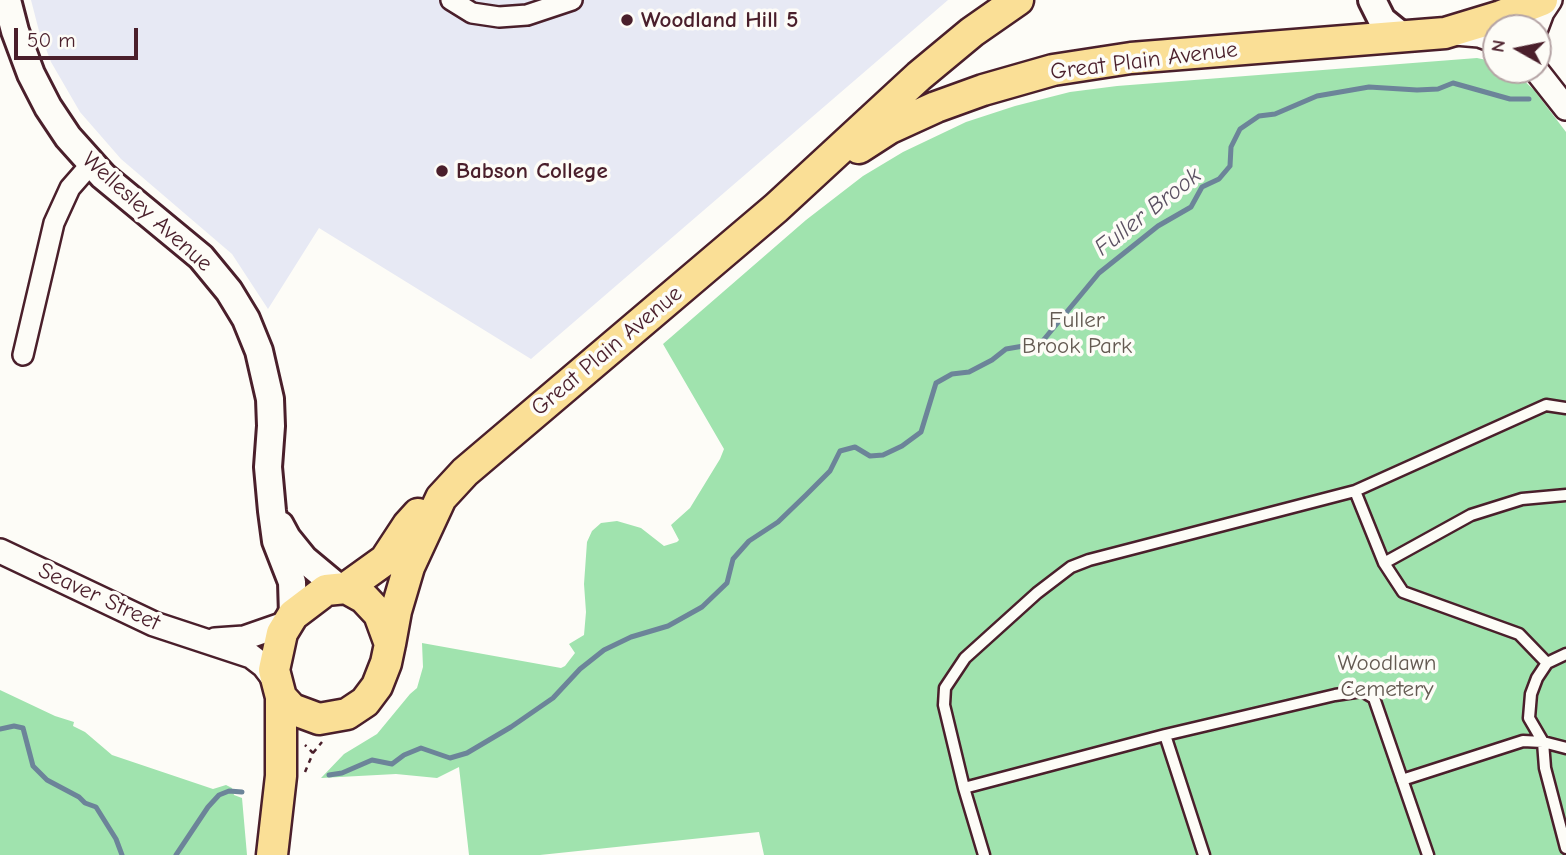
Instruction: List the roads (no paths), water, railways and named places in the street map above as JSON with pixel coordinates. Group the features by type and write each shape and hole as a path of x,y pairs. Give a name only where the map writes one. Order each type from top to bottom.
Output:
{"main road":[{"name":"Wellesley Avenue","path":"7,0 23,53 57,122 91,164 192,248 223,283 241,309 259,352 270,400 268,467 272,512 276,541 292,582 290,619"},
{"name":"Great Plain Avenue","path":"343,588 386,561 408,525 423,509 440,498 465,472 776,208 911,83 978,28 1018,0"},
{"path":"1372,0 1382,20 1403,37"},
{"name":"Great Plain Avenue","path":"776,208 869,141 905,120 968,95 1038,73 1074,65 1131,58 1445,33 1490,20 1542,0"},
{"name":"Great Plain Avenue","path":"390,644 409,567 440,498"},
{"name":"Wellesley Avenue","path":"272,512 287,538 304,559 343,588"},
{"path":"272,855 282,755 279,690 274,670 277,650 290,619 326,590 343,588 356,593 376,609 390,644 377,685 365,702 347,714 325,720 292,709 279,690"},
{"path":"279,797 296,753 325,720"}],"street":[{"path":"451,0 472,13 499,17 527,15 572,0"},
{"path":"1445,33 1482,37"},
{"path":"1548,84 1566,108"},
{"path":"23,355 54,223 70,188 91,164"},
{"name":"Seaver Street","path":"0,551 136,616 251,656 264,666 279,690"},
{"name":"Seaver Street","path":"200,639 244,638 290,619"}],"lane":[{"path":"984,855 944,705 945,688 965,657 1037,593 1071,567 1090,560 1355,491 1546,405 1566,408"},
{"path":"1355,491 1384,563 1403,592 1519,634 1546,663"},
{"path":"1384,563 1471,515 1522,499 1566,495"},
{"path":"1566,654 1546,663 1537,678 1531,694 1529,718 1543,742 1545,768 1566,848"},
{"path":"964,788 1165,735 1362,691 1374,698 1428,855"},
{"path":"1165,735 1204,855"},
{"path":"1402,780 1523,741 1543,742 1566,748"}],"waterway":[{"name":"Fuller Brook","path":"329,775 342,773 372,760 392,764 421,748 450,758 467,753 553,698 580,669 604,650 631,637 668,626 702,607 727,583 733,559 749,541 778,522 830,471 840,451 855,447 870,456 883,455 902,446 921,432 936,383 952,374 969,372 1006,349 1041,343 1099,273 1158,226 1191,207 1202,187 1219,179 1230,166 1231,147 1240,129 1259,116 1275,114 1317,96 1369,87 1417,90 1438,89 1453,83 1510,99 1529,99"},
{"name":"Fuller Brook","path":"0,729 14,726 23,728 33,766 47,780 96,807 116,839 122,855"},
{"name":"Fuller Brook","path":"176,855 219,795 229,791 242,792"}],"place":[{"name":"Woodland Hill 5","path":"627,20"},
{"name":"Babson College","path":"442,171"}],"park label":[{"name":"Fuller Brook Park","path":"1077,333"},
{"name":"Woodlawn Cemetery","path":"1387,676"}]}
